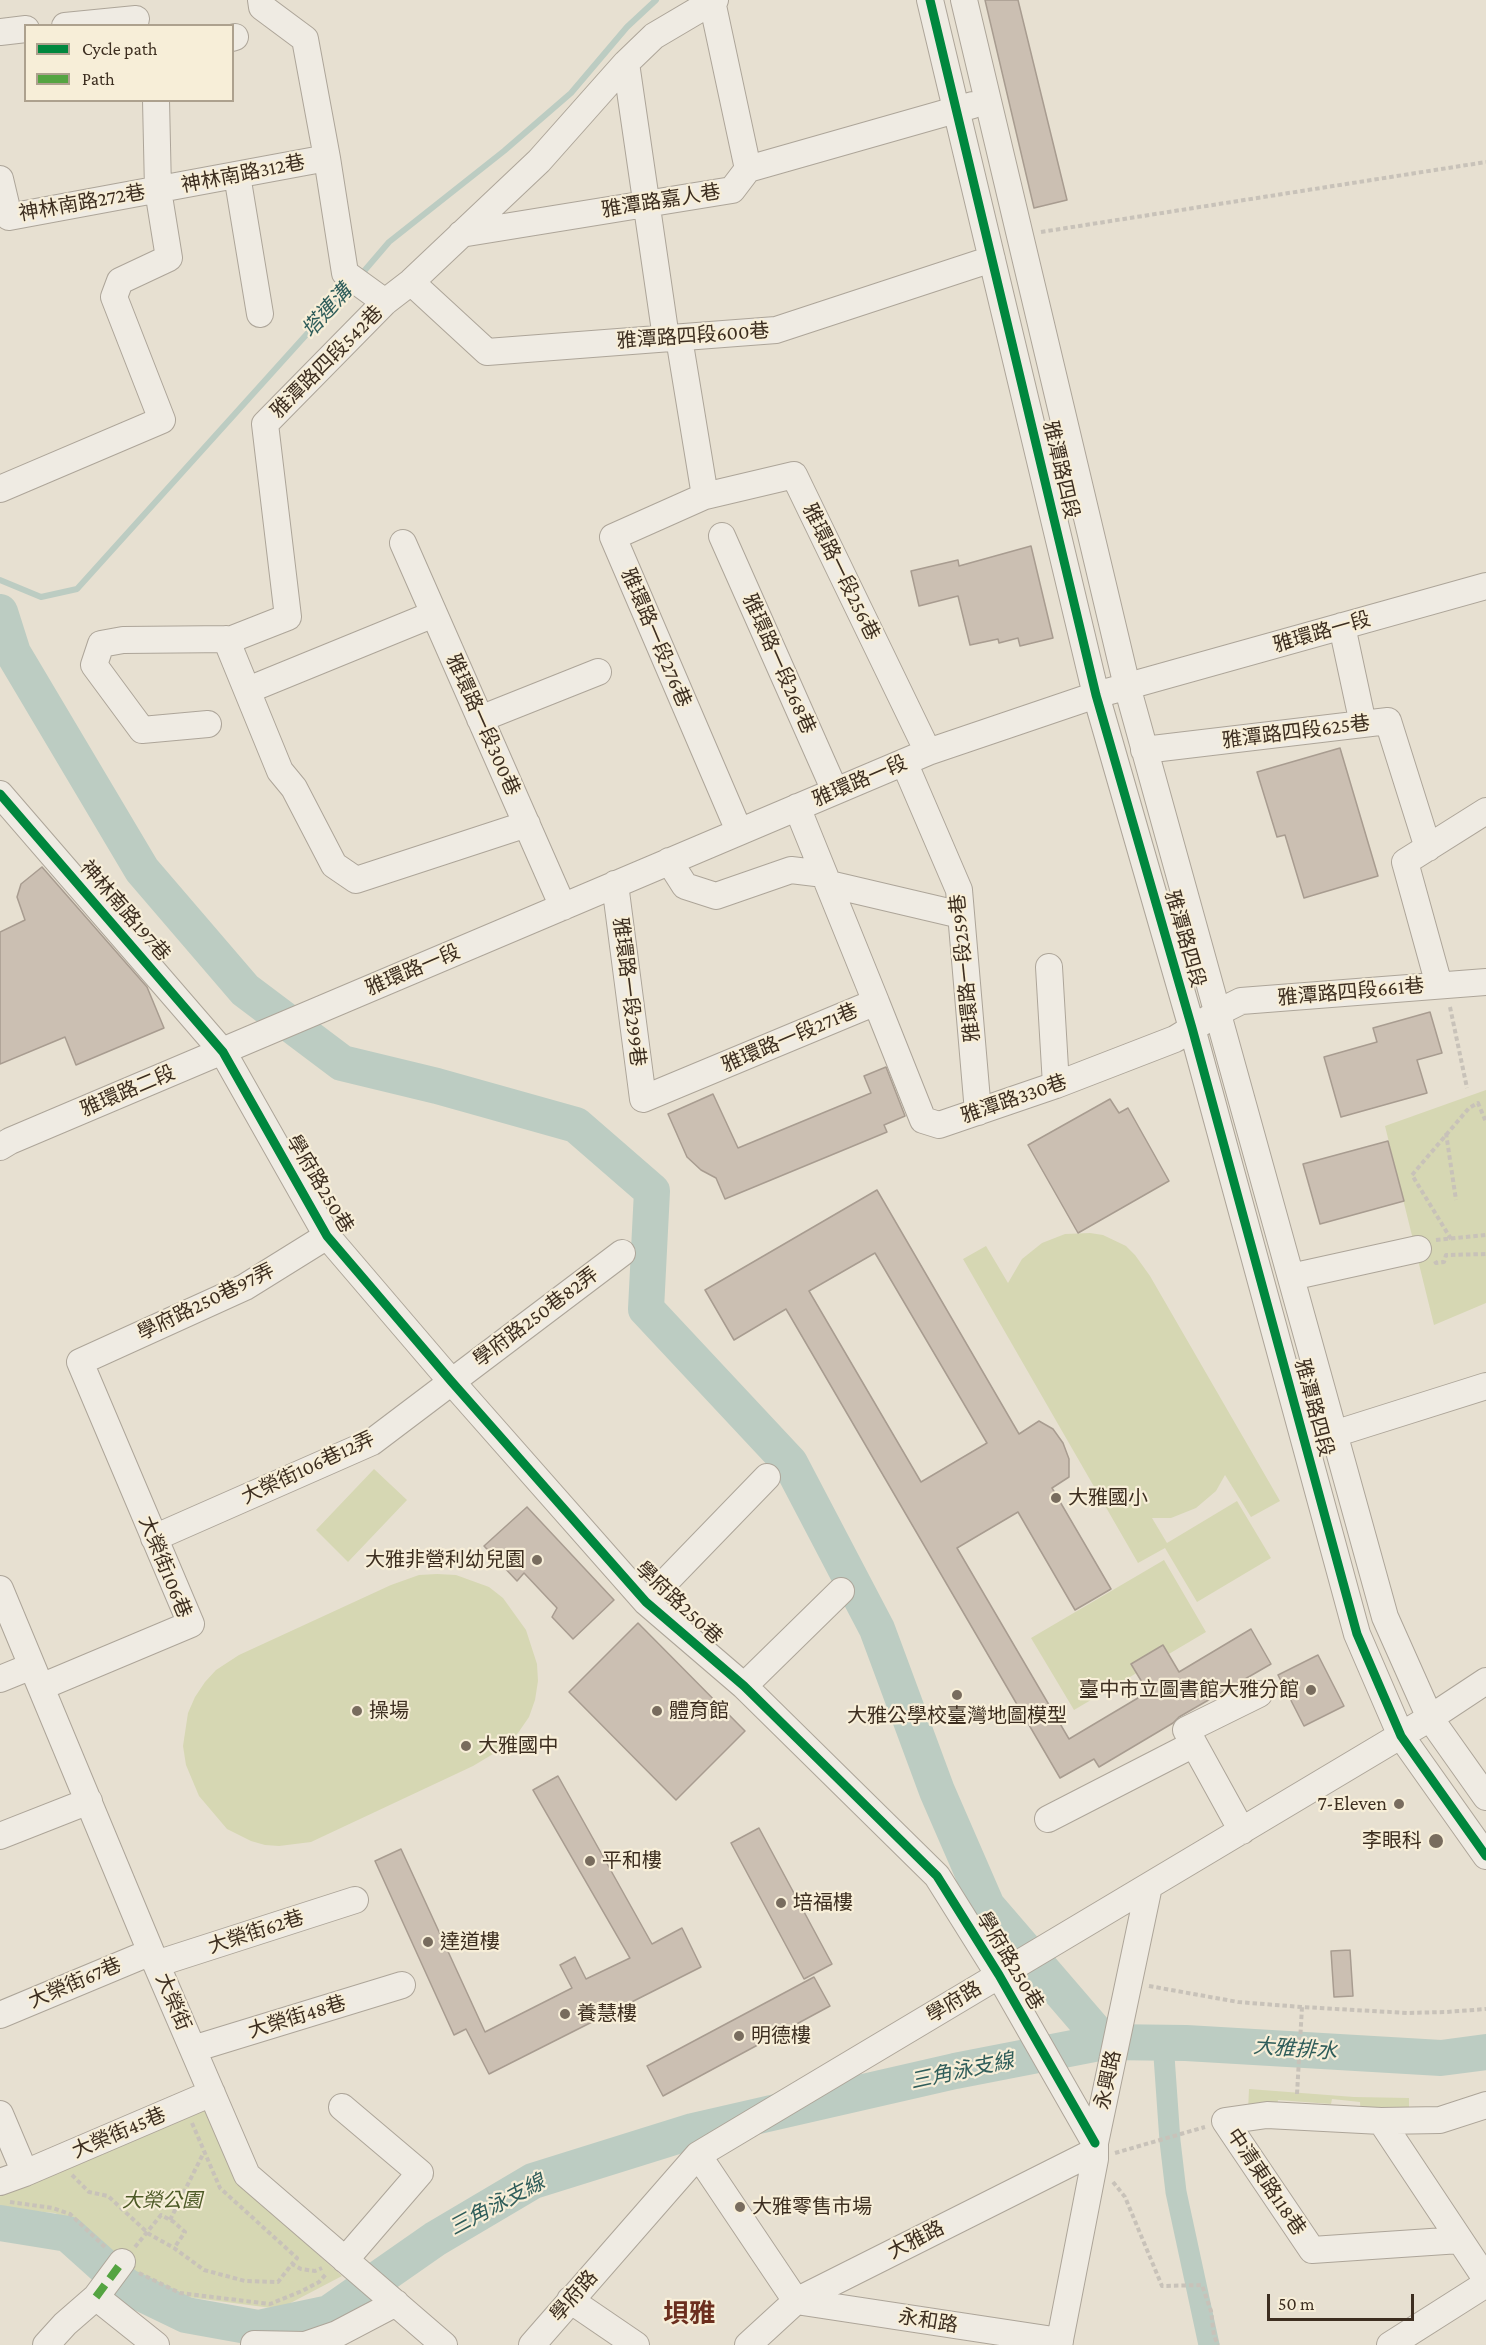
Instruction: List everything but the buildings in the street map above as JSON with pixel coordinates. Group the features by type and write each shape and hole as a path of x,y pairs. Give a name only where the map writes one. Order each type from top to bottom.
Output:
{"street":[{"name":"神林南路312巷","path":"261,0 262,7 305,39 345,273 385,302"},
{"name":"雅潭路四段542巷","path":"208,724 142,730 94,665 101,644 123,640 232,639 288,617 266,424 385,302 411,282 539,161 626,63 654,36 714,0"},
{"path":"714,0 748,170"},
{"name":"雅潭路四段","path":"930,0 1096,695 1192,1028 1357,1634 1401,1736 1486,1856"},
{"name":"雅潭路四段","path":"964,0 1127,686 1385,1617 1430,1718 1486,1797"},
{"path":"78,24 134,15"},
{"path":"0,32 24,29"},
{"path":"626,63 646,204 705,496"},
{"name":"雅潭路嘉人巷","path":"461,234 732,190 748,170 987,101"},
{"path":"0,489 162,420 114,297 120,281 169,258 158,190 156,102"},
{"name":"神林南路312巷","path":"158,190 327,158"},
{"path":"237,175 260,314"},
{"name":"神林南路272巷","path":"0,179 9,217 158,190"},
{"name":"雅潭路四段600巷","path":"411,282 487,352 777,330 992,259"},
{"name":"雅環路一段256巷","path":"705,496 794,475 928,752"},
{"name":"雅環路一段276巷","path":"705,496 613,537 739,831"},
{"name":"雅環路一段268巷","path":"722,536 835,791"},
{"name":"雅環路一段300巷","path":"402,543 563,907"},
{"name":"雅環路一段","path":"257,1037 928,752 1096,695 1486,586"},
{"path":"248,690 434,614"},
{"path":"1342,626 1363,724"},
{"path":"226,639 280,771 294,788 334,865 356,880 526,825"},
{"path":"480,719 598,672"},
{"name":"雅潭路四段625巷","path":"1144,750 1388,721 1428,848"},
{"name":"雅環路一段259巷","path":"904,762 958,890 978,1112"},
{"name":"神林南路197巷","path":"0,794 223,1052"},
{"name":"雅環路一段271巷","path":"643,1099 876,1002 797,807"},
{"path":"1443,985 1405,862 1486,811"},
{"path":"669,861 685,886 716,896 791,870 961,915"},
{"name":"雅環路一段299巷","path":"615,884 643,1099"},
{"path":"1049,967 1056,1085"},
{"name":"雅潭路四段661巷","path":"1219,1012 1241,1001 1486,982"},
{"name":"雅潭路330巷","path":"876,1002 923,1120 939,1125 1056,1085 1175,1040 1219,1012"},
{"name":"雅環路二段","path":"3,1138 257,1037"},
{"name":"學府路250巷","path":"223,1052 327,1236 451,1381 646,1602 744,1686 937,1876 999,1975 1095,2151"},
{"name":"學府路250巷97弄","path":"80,1362 245,1287 327,1236"},
{"path":"1291,1277 1425,1249"},
{"name":"學府路250巷82弄","path":"451,1381 622,1253"},
{"name":"大榮街106巷","path":"37,1676 191,1624 80,1362"},
{"name":"大榮街106巷12弄","path":"154,1538 372,1442 451,1381"},
{"path":"1334,1434 1486,1386"},
{"path":"646,1602 767,1477"},
{"name":"大榮街","path":"0,1589 153,1958 247,2175 444,2345"},
{"path":"744,1686 841,1591"},
{"path":"0,1679 37,1676"},
{"name":"學府路","path":"532,2345 698,2155 1401,1736 1486,1681"},
{"path":"1242,1831 1186,1730 1259,1694"},
{"path":"1048,1819 1194,1744"},
{"path":"0,1836 89,1801"},
{"name":"永興路","path":"1060,2343 1110,2070 1149,1887"},
{"name":"大榮街62巷","path":"153,1958 355,1900"},
{"name":"大榮街67巷","path":"0,2015 153,1958"},
{"name":"大榮街48巷","path":"193,2049 402,1985"},
{"name":"大榮街45巷","path":"2,2192 35,2169 212,2093"},
{"name":"中清東路118巷","path":"1460,2240 1312,2250 1225,2121 1267,2115 1381,2121 1440,2120 1486,2105"},
{"path":"342,2107 420,2173 349,2263"},
{"path":"0,2114 35,2169"},
{"path":"1381,2121 1486,2279"},
{"name":"大雅路","path":"748,2345 796,2301 1095,2151"},
{"path":"698,2155 796,2301"},
{"path":"46,2345 65,2324 96,2297 122,2262"},
{"path":"1390,2345 1486,2284"},
{"path":"96,2297 156,2345"},
{"path":"254,2344 305,2345 337,2334 392,2300"},
{"path":"570,2300 636,2345"},
{"name":"永和路","path":"796,2301 1060,2343"}],"path":[{"path":"1019,234 1486,162"},
{"path":"1443,985 1467,1089"},
{"path":"1486,1122 1478,1102 1469,1108 1462,1119 1446,1133 1412,1175 1451,1239 1486,1234"},
{"path":"1446,1133 1456,1200"},
{"path":"1425,1249 1486,1244"},
{"path":"1425,1249 1436,1263 1444,1262 1446,1255 1486,1254"},
{"path":"1126,1989 1238,2002 1407,2013 1486,2009"},
{"path":"1297,2094 1302,2007"},
{"path":"70,2174 89,2192 108,2196 147,2232 204,2270 245,2281 278,2282 297,2258 220,2188 191,2120 184,2122"},
{"path":"1218,2345 1214,2336 1211,2311 1202,2285 1162,2286 1125,2197 1095,2151 1163,2139 1225,2121"},
{"path":"170,2220 204,2152"},
{"path":"35,2169 49,2173 56,2179 76,2169"},
{"path":"2,2192 70,2214 131,2269 180,2293 270,2304 302,2291 318,2282 329,2271 324,2268 315,2271 301,2269 292,2264"},
{"path":"122,2262 161,2215 185,2232 174,2248"}],"green space":[{"path":"1486,1090 1486,1303 1434,1325 1385,1126"},
{"path":"1065,1234 1103,1235 1126,1246 1150,1276 1280,1501 1251,1517 1225,1475 1216,1491 1196,1508 1171,1518 1152,1518 1167,1543 1237,1501 1271,1558 1197,1602 1165,1548 1138,1563 963,1259 986,1246 1008,1283 1022,1259 1042,1243"},
{"path":"374,1469 407,1500 348,1562 316,1530"},
{"path":"1164,1560 1206,1632 1074,1710 1031,1638"},
{"path":"419,1575 456,1575 489,1587 503,1598 526,1630 537,1664 538,1681 529,1717 518,1733 503,1748 473,1766 311,1842 279,1846 265,1845 227,1829 199,1796 186,1765 183,1746 188,1713 205,1682 216,1670 239,1655 391,1585"},
{"path":"1249,2089 1354,2097 1409,2098 1409,2118 1361,2118 1360,2102 1332,2099 1331,2104 1278,2100 1276,2114 1248,2111"},
{"name":"大榮公園","path":"192,2106 208,2111 237,2182 342,2276 279,2309 180,2296 130,2271 80,2226 55,2213 0,2208 0,2186"}],"waterway":[{"name":"塔連溝","path":"359,277 389,242 504,151 571,93 627,27 656,0"},
{"name":"塔連溝","path":"0,580 41,597 77,589 352,284"},
{"path":"0,612 13,653 142,870 245,990 342,1063 437,1086 576,1125 652,1191 646,1309 790,1463 877,1629 937,1791 987,1906 1104,2042"},
{"name":"三角泳支線","path":"0,2223 68,2234 126,2286 186,2315 258,2328 329,2313 435,2239 533,2181 693,2131 955,2071 1104,2042 1186,2043 1441,2058 1486,2052"},
{"path":"1163,2042 1176,2192 1209,2345"}],"marked path":[{"path":"96,2297 122,2262"}],"cycle path":[{"path":"930,0 1096,695 1192,1028 1357,1634 1401,1736 1486,1856"},
{"path":"0,794 223,1052 327,1236 451,1381 646,1602 744,1686 937,1876 999,1975 1095,2143"}],"place":[{"name":"大雅國小","path":"1056,1498"},
{"name":"大雅非營利幼兒園","path":"537,1560"},
{"name":"臺中市立圖書館大雅分館","path":"1311,1690"},
{"name":"大雅公學校臺灣地圖模型","path":"957,1695"},
{"name":"操場","path":"357,1711"},
{"name":"體育館","path":"657,1711"},
{"name":"大雅國中","path":"466,1746"},
{"name":"7-Eleven","path":"1399,1804"},
{"name":"李眼科","path":"1436,1841"},
{"name":"平和樓","path":"590,1861"},
{"name":"培福樓","path":"781,1903"},
{"name":"達道樓","path":"428,1942"},
{"name":"養慧樓","path":"565,2014"},
{"name":"明德樓","path":"739,2036"},
{"name":"大雅零售市場","path":"740,2207"}],"district":[{"name":"垻雅","path":"689,2314"}],"water label":[{"name":"大雅排水","path":"1295,2049"}]}
